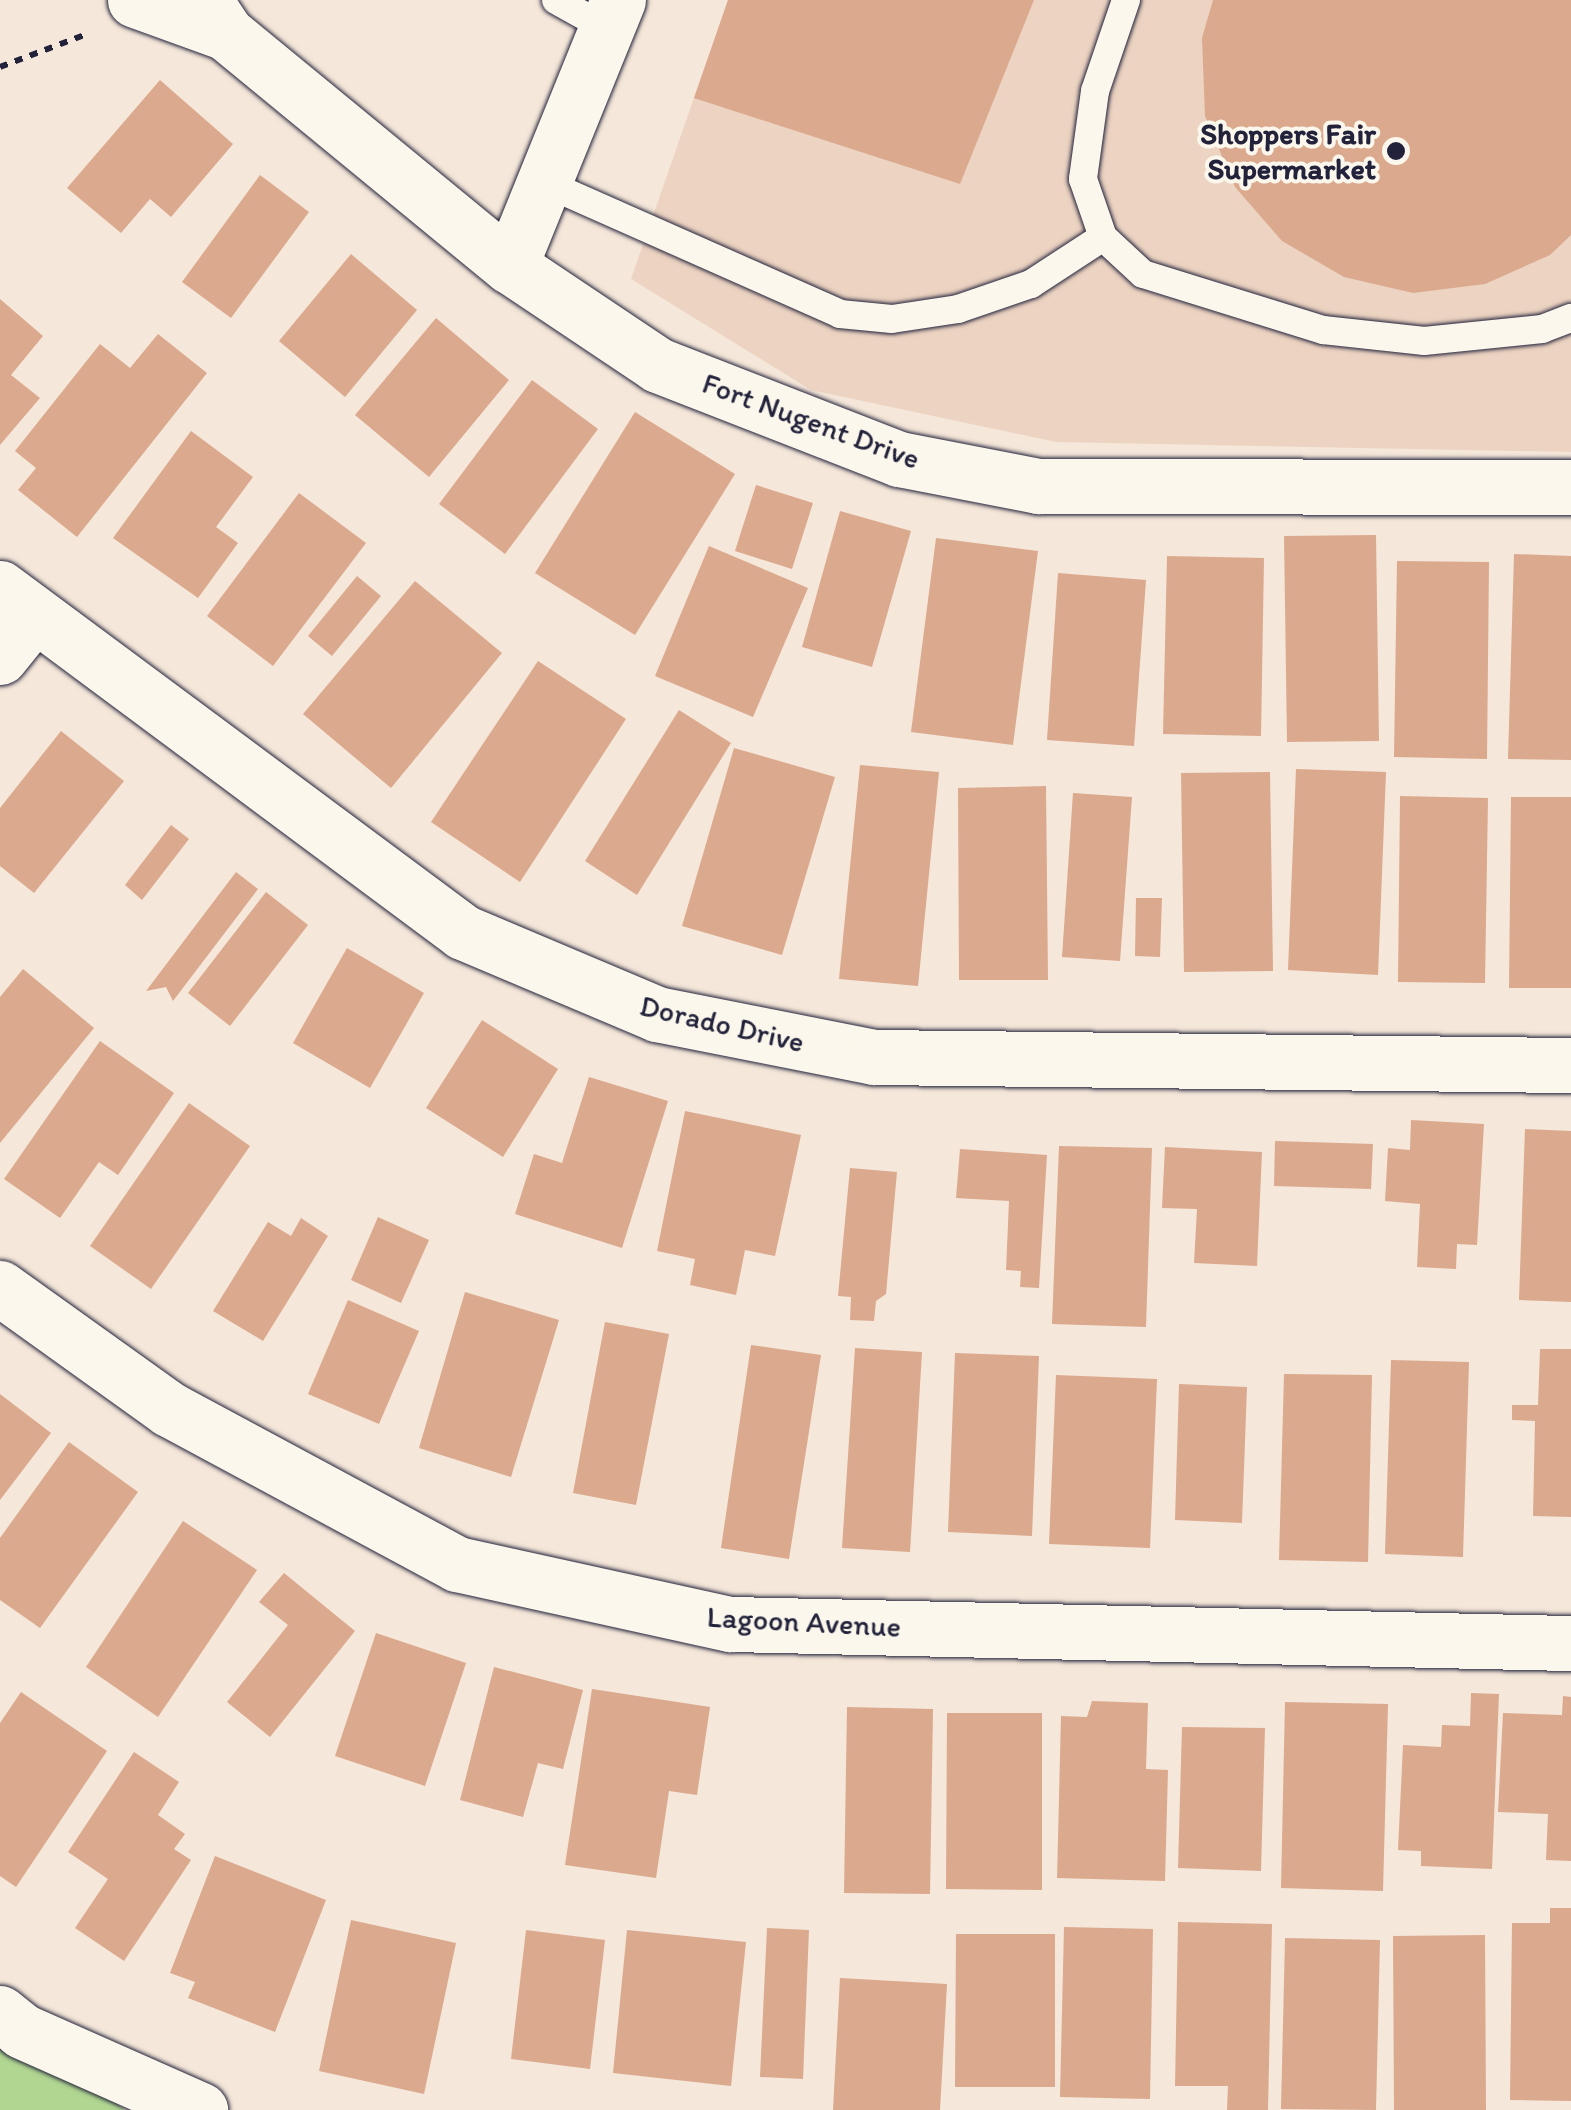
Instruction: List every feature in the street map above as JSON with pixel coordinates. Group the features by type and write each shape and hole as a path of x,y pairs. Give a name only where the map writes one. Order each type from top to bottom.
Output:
{"street":[{"name":"Fort Nugent Drive","path":"135,0 215,16 510,266 658,365 899,459 1038,486 1571,488"},
{"path":"510,266 612,14"},
{"name":"Dorado Drive","path":"11,620 463,932 657,1014 874,1058 1571,1065"},
{"name":"Lagoon Avenue","path":"0,1288 169,1409 457,1564 732,1624 1571,1643"},
{"path":"0,2013 22,2031 200,2110"}],"lane":[{"path":"556,0 612,14"},
{"path":"1126,0 1095,91 1083,179 1103,237 1143,274 1323,330 1424,341 1542,329 1571,318"},
{"path":"546,183 840,314 892,319 958,309 1031,284 1103,237"}],"shaded area":[{"path":"728,0 1571,0 1571,452 1056,442 811,390 631,279"}],"green space":[{"path":"0,2015 125,2110 0,2110"}],"building":[{"path":"728,0 1034,0 960,184 694,98"},
{"name":"Shoppers Fair Supermarket","path":"1213,0 1571,0 1571,235 1550,255 1485,284 1413,293 1344,277 1282,241 1235,187 1205,116 1202,38"},
{"path":"160,80 233,144 171,217 150,199 121,233 67,188"},
{"path":"260,175 309,212 231,318 182,282"},
{"path":"351,254 417,310 345,397 279,341"},
{"path":"0,299 43,336 11,375 40,398 0,445"},
{"path":"436,318 509,380 429,477 355,415"},
{"path":"158,334 207,373 77,537 18,490 36,468 15,451 100,344 130,368"},
{"path":"532,380 598,429 505,554 439,504"},
{"path":"635,412 735,474 635,635 535,573"},
{"path":"191,431 253,477 216,527 238,543 198,598 113,538"},
{"path":"756,485 813,503 792,569 735,551"},
{"path":"299,493 366,543 273,666 207,616"},
{"path":"840,511 911,531 872,667 802,647"},
{"path":"1376,535 1379,741 1287,742 1284,536"},
{"path":"936,538 1038,551 1013,745 911,732"},
{"path":"709,546 808,588 753,717 655,676"},
{"path":"1514,554 1571,556 1571,760 1508,759"},
{"path":"1167,556 1264,558 1261,736 1163,734"},
{"path":"1397,561 1489,562 1487,759 1394,757"},
{"path":"1058,573 1146,580 1134,746 1047,740"},
{"path":"357,576 381,596 332,656 308,636"},
{"path":"415,581 502,653 391,788 303,714"},
{"path":"538,661 626,719 520,882 431,822"},
{"path":"679,710 731,743 637,895 585,861"},
{"path":"61,731 124,781 34,893 0,866 0,808"},
{"path":"734,748 835,777 782,955 682,926"},
{"path":"860,765 939,772 918,986 839,979"},
{"path":"1296,769 1386,772 1378,975 1288,970"},
{"path":"1270,772 1273,971 1184,972 1181,773"},
{"path":"1046,786 1048,980 959,980 958,788"},
{"path":"1073,793 1132,797 1120,961 1062,957"},
{"path":"1400,796 1488,798 1485,983 1398,982"},
{"path":"1511,797 1571,797 1571,988 1509,988"},
{"path":"171,825 189,839 142,900 125,885"},
{"path":"236,872 258,889 173,1001 166,987 146,991"},
{"path":"266,892 308,925 230,1026 188,993"},
{"path":"1136,898 1162,898 1160,957 1135,956"},
{"path":"347,948 424,993 370,1088 293,1043"},
{"path":"23,969 94,1028 0,1143 0,997"},
{"path":"482,1020 558,1069 503,1157 426,1108"},
{"path":"100,1041 174,1093 118,1175 99,1162 60,1218 4,1179"},
{"path":"589,1077 668,1101 622,1248 515,1214 534,1154 562,1163"},
{"path":"189,1103 250,1146 151,1289 90,1246"},
{"path":"685,1111 801,1135 775,1256 745,1250 736,1295 690,1285 695,1259 657,1251"},
{"path":"1411,1120 1484,1124 1477,1245 1457,1244 1456,1269 1417,1267 1420,1204 1385,1201 1388,1148 1410,1150"},
{"path":"1525,1129 1571,1131 1571,1302 1519,1300"},
{"path":"1275,1141 1373,1144 1371,1189 1274,1186"},
{"path":"1059,1146 1152,1148 1146,1327 1052,1324"},
{"path":"1165,1147 1262,1152 1257,1266 1194,1263 1197,1209 1162,1208"},
{"path":"960,1149 1047,1155 1039,1288 1020,1287 1021,1271 1006,1270 1009,1201 956,1198"},
{"path":"850,1168 897,1172 886,1294 876,1301 874,1321 850,1320 851,1297 838,1296"},
{"path":"378,1217 429,1240 401,1303 351,1280"},
{"path":"301,1218 328,1236 263,1341 213,1311 268,1222 291,1236"},
{"path":"465,1292 559,1320 511,1477 419,1448"},
{"path":"348,1300 419,1331 379,1424 308,1394"},
{"path":"605,1322 669,1334 636,1505 573,1493"},
{"path":"751,1345 821,1355 789,1559 721,1548"},
{"path":"855,1348 922,1352 910,1552 842,1548"},
{"path":"1540,1349 1571,1349 1571,1517 1533,1516 1535,1421 1512,1420 1512,1405 1538,1405"},
{"path":"955,1353 1039,1356 1032,1536 948,1532"},
{"path":"1391,1360 1469,1362 1463,1557 1385,1554"},
{"path":"1284,1374 1372,1375 1368,1562 1279,1560"},
{"path":"1056,1375 1157,1379 1150,1548 1049,1544"},
{"path":"1179,1384 1247,1387 1242,1523 1175,1520"},
{"path":"0,1394 51,1433 0,1500"},
{"path":"69,1442 138,1492 40,1628 0,1600 0,1538"},
{"path":"183,1521 257,1570 158,1717 86,1667"},
{"path":"284,1573 355,1631 270,1737 227,1702 288,1625 259,1602"},
{"path":"376,1633 466,1663 425,1786 335,1756"},
{"path":"494,1667 583,1690 563,1769 538,1763 523,1817 460,1800"},
{"path":"592,1689 710,1707 697,1795 669,1791 656,1878 565,1865"},
{"path":"21,1692 107,1751 16,1887 0,1876 0,1723"},
{"path":"1471,1693 1499,1694 1492,1869 1421,1866 1421,1851 1398,1850 1403,1745 1441,1747 1442,1725 1470,1726"},
{"path":"1563,1696 1571,1697 1571,1861 1546,1860 1548,1814 1498,1812 1503,1713 1562,1715"},
{"path":"1092,1701 1148,1703 1146,1769 1168,1770 1165,1881 1057,1878 1061,1716 1087,1717"},
{"path":"1285,1702 1388,1704 1383,1891 1281,1888"},
{"path":"847,1707 933,1709 930,1894 844,1893"},
{"path":"947,1713 1042,1713 1042,1890 946,1889"},
{"path":"1182,1727 1265,1728 1261,1871 1178,1868"},
{"path":"134,1752 179,1782 158,1815 185,1834 174,1849 191,1860 124,1961 75,1928 108,1879 68,1852"},
{"path":"215,1856 326,1900 275,2032 188,1998 195,1982 170,1973"},
{"path":"1550,1908 1571,1908 1571,2101 1510,2100 1512,1923 1550,1923"},
{"path":"351,1920 456,1943 424,2094 319,2071"},
{"path":"1178,1922 1272,1924 1268,2110 1227,2110 1228,2086 1175,2086"},
{"path":"1064,1927 1153,1929 1150,2099 1060,2097"},
{"path":"767,1928 809,1930 803,2079 760,2077"},
{"path":"526,1930 605,1940 590,2069 511,2059"},
{"path":"627,1930 746,1942 731,2086 613,2073"},
{"path":"956,1934 1055,1934 1055,2087 955,2087"},
{"path":"1485,1935 1486,2110 1394,2110 1393,1936"},
{"path":"1285,1938 1380,1940 1376,2110 1281,2109"},
{"path":"840,1978 947,1984 940,2110 833,2110"}],"place":[{"name":"Shoppers Fair Supermarket","path":"1396,151"}]}
